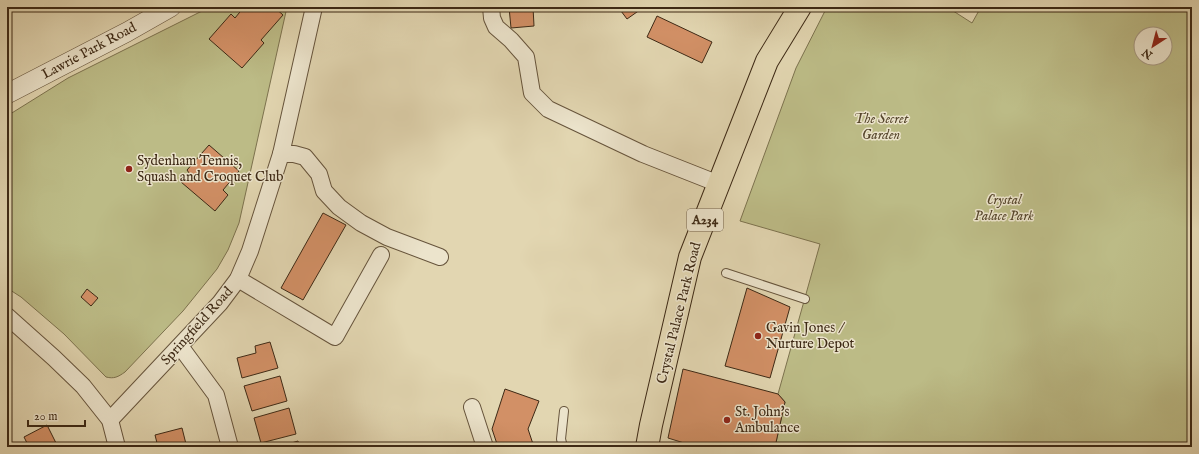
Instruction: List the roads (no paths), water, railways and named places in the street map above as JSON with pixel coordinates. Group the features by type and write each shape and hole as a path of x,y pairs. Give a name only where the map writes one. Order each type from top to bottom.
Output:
{"main road":[{"name":"Crystal Palace Park Road","path":"647,447 690,257 767,61 800,7"}],"street":[{"name":"Lawrie Park Road","path":"7,94 171,7"},
{"name":"Springfield Road","path":"110,420 220,303 238,279 250,251 281,154 314,7"},
{"path":"491,7 492,18 496,27 511,40 526,57 532,93 548,109 643,154 719,184"},
{"path":"281,154 294,154 304,157 319,174 324,191 339,208 361,223 387,237 440,257"},
{"path":"238,279 335,337 381,255"},
{"path":"7,316 83,386 110,420 117,447"},
{"path":"180,346 216,395 230,447"},
{"path":"472,407 485,447"}],"lane":[{"path":"726,273 804,299"},
{"path":"563,447 561,440 564,411"}],"place":[{"name":"Sydenham Tennis, Squash and Croquet Club","path":"129,169"},
{"name":"Gavin Jones / Nurture Depot","path":"758,336"},
{"name":"St. John's Ambulance","path":"727,420"}],"park label":[{"name":"The Secret Garden","path":"881,128"},
{"name":"Crystal Palace Park","path":"1004,208"}]}
